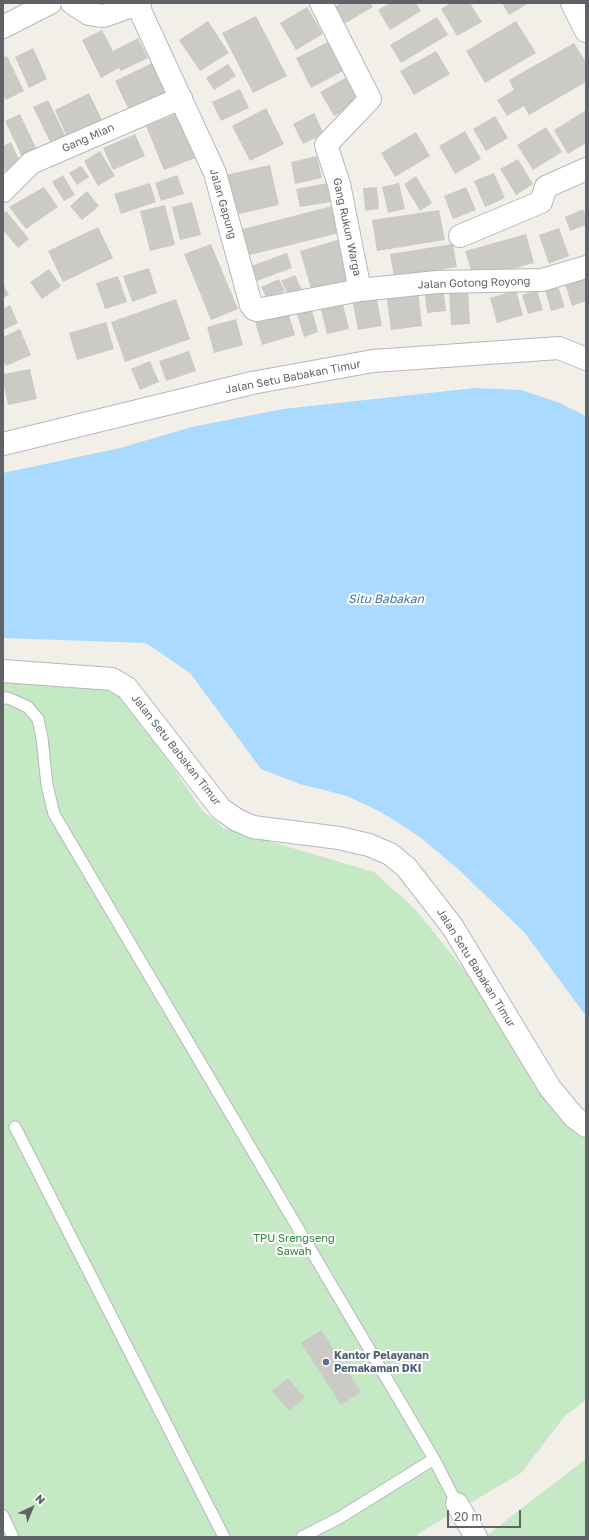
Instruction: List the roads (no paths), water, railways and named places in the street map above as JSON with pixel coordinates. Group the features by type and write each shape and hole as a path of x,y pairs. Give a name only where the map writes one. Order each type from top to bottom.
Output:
{"street":[{"path":"3,27 50,3"},
{"path":"72,3 89,14 104,16 139,4"},
{"name":"Gang Rukun Warga","path":"321,3 370,99 326,146 339,184 360,290"},
{"path":"572,3 586,31"},
{"name":"Jalan Gapung","path":"139,4 215,173 251,305 254,309 258,310 360,290"},
{"name":"Gang Mian","path":"3,191 31,163 181,98"},
{"path":"460,236 540,202 546,187 586,169"},
{"name":"Jalan Gotong Royong","path":"360,290 437,282 542,280 586,267"},
{"name":"Jalan Setu Babakan Timur","path":"3,444 252,383 373,361 558,348 586,359"},
{"name":"Jalan Setu Babakan Timur","path":"3,671 112,679 128,688 221,809 237,820 253,827 339,838 369,845 390,854 406,867 452,926 550,1088 574,1117 586,1126"},
{"path":"457,1504 476,1537"}],"lane":[{"path":"3,698 8,698 28,707 38,719 42,738 47,785 54,814 434,1459 457,1504"},
{"path":"15,1127 224,1537"},
{"path":"302,1537 339,1518 434,1459"},
{"path":"3,1516 13,1537"}],"water":[{"name":"Situ Babakan","path":"475,388 521,390 560,403 586,416 586,1016 524,932 458,869 420,837 381,812 347,796 300,784 261,769 190,673 146,643 3,638 3,473 120,448 192,427 283,409"}],"place":[{"name":"Kantor Pelayanan Pemakaman DKI","path":"326,1362"}],"park label":[{"name":"TPU Srengseng Sawah","path":"294,1245"}]}
